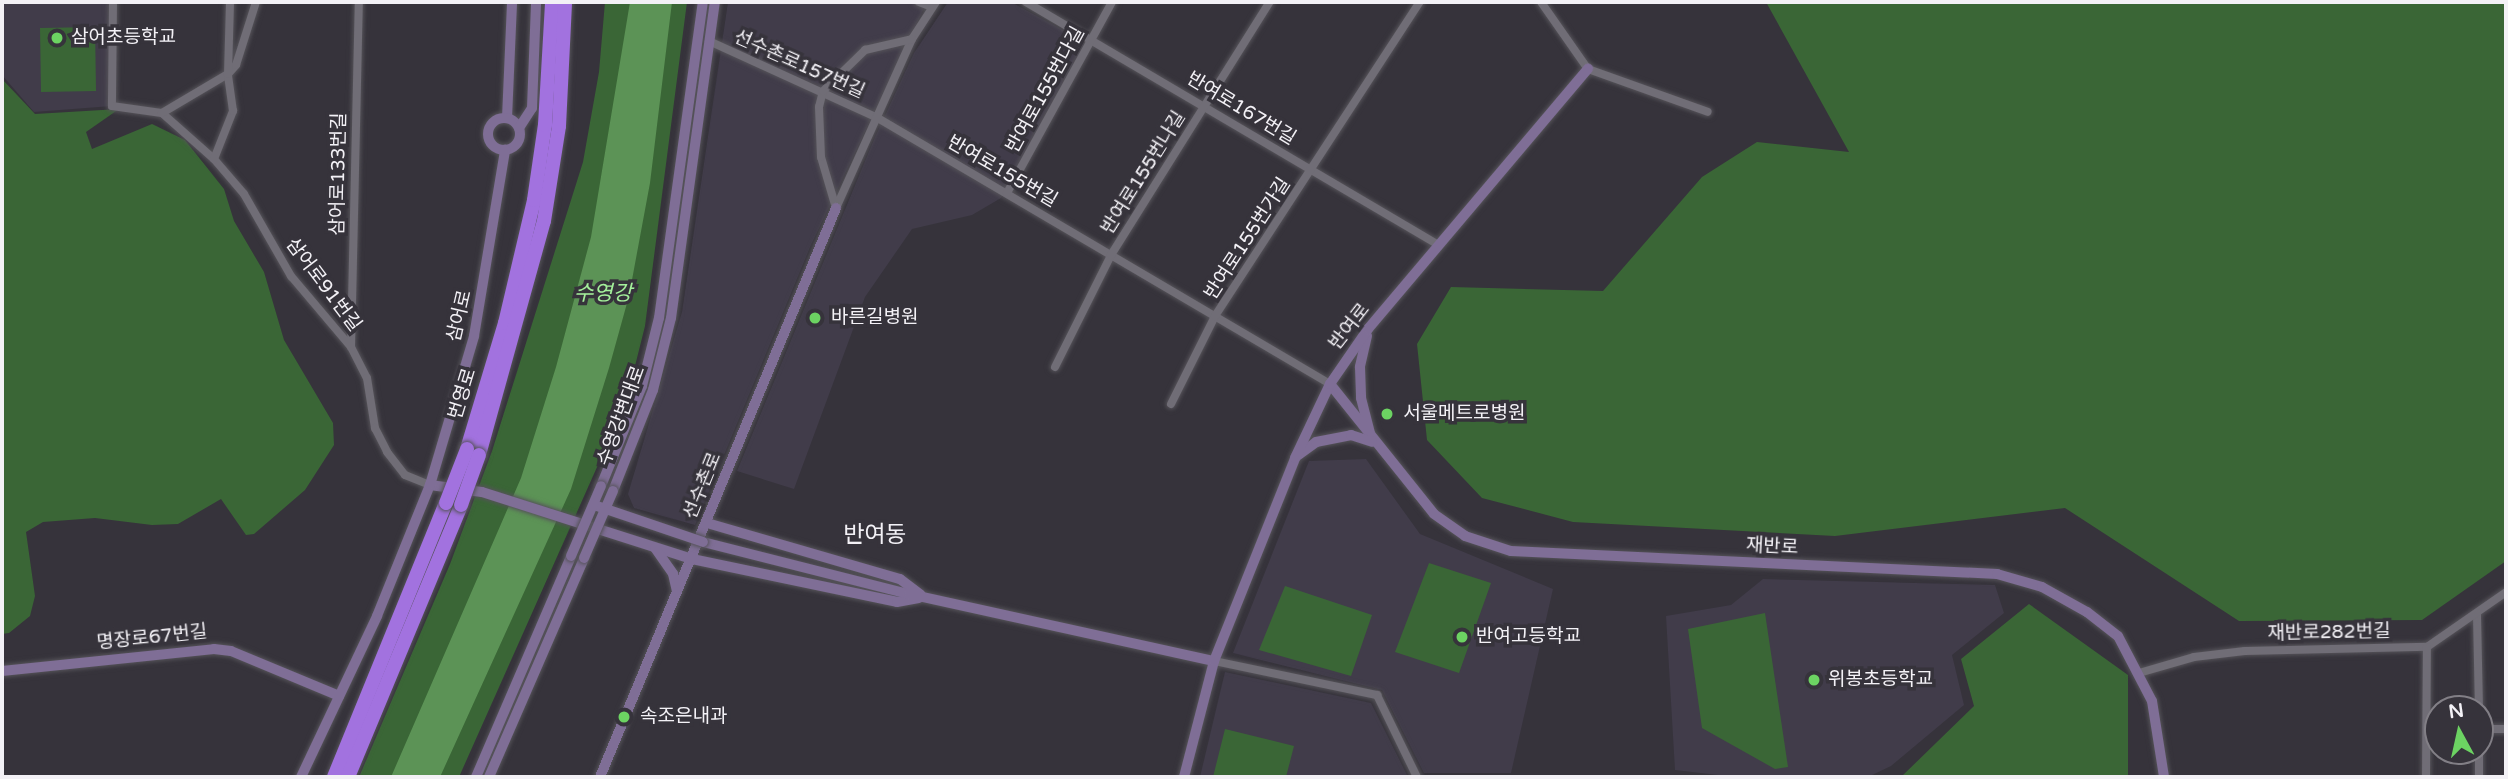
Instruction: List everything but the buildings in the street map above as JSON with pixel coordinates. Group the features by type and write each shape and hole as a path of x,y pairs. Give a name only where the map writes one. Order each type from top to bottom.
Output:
{"highway":[{"name":"번영로","path":"473,452 534,200 545,125 552,2"},
{"name":"번영로","path":"348,777 473,452 544,221 559,126 565,2"},
{"name":"번영로","path":"334,777 454,504"}],"main road":[{"path":"507,118 513,2"},
{"path":"507,118 492,123 488,133 491,143 505,150 518,142 519,128 532,108 536,2"},
{"name":"수영강변대로","path":"476,777 594,505 642,386 659,318 703,2"},
{"name":"수영강변대로","path":"489,777 606,509 653,390 671,318 715,2"},
{"name":"반여로","path":"1184,777 1214,661 1295,458 1330,384 1368,329 1588,69"},
{"path":"507,118 519,128"},
{"name":"삼어로","path":"301,777 340,696 430,485 474,336 505,150"},
{"name":"선수촌로","path":"600,777 836,208"},
{"path":"1368,329 1360,367 1361,398 1373,443"},
{"name":"재반로","path":"1330,384 1373,443 1434,514 1465,536 1511,551 1997,574 2042,587 2087,612 2118,636 2152,701 2164,777"},
{"path":"1295,458 1316,442 1351,435 1373,443"},
{"path":"430,485 497,498 692,559 897,602 923,597"},
{"path":"594,505 703,542 909,594 1214,661"},
{"path":"706,523 900,579 923,597"},
{"path":"655,548 673,574 677,591"},
{"name":"명장로67번길","path":"2,671 214,649 231,651 340,696"}],"street":[{"path":"113,2 112,106 162,113 228,74 236,65 256,2"},
{"path":"214,159 233,111 228,74 230,2"},
{"name":"삼어로133번길","path":"351,347 359,2"},
{"path":"919,2 934,4"},
{"name":"반여로167번길","path":"1026,2 1439,245"},
{"name":"반여로155번다길","path":"1007,193 1112,2"},
{"name":"반여로155번나길","path":"1111,255 1270,2"},
{"name":"반여로155번가길","path":"1215,316 1420,2"},
{"path":"1541,2 1588,69 1708,112"},
{"name":"선수촌로","path":"836,208 912,39 934,4"},
{"path":"836,208 821,157 819,107 823,92 864,50 912,39"},
{"name":"선수촌로157번길","path":"709,41 876,117"},
{"name":"삼어로91번길","path":"162,113 214,159 244,194 291,276 351,347 367,379 379,439 405,475 430,485"},
{"name":"반여로155번길","path":"876,117 1330,384"},
{"path":"1055,367 1111,255"},
{"path":"1171,404 1215,316"},
{"path":"2427,695 2427,647 2477,615 2506,592"},
{"path":"2477,615 2479,695"},
{"name":"재반로282번길","path":"2139,673 2194,656 2245,651 2427,647"},
{"path":"1214,661 1377,695 1417,777"}],"shaded area":[{"name":"삼어초등학교","path":"2,2 113,2 112,106 34,112 2,75"},
{"path":"605,2 687,2 645,326 626,402 459,777 359,777 450,564 492,451 583,162 599,72"},
{"path":"728,2 927,2 811,245 695,525 634,508 628,494 682,312"},
{"path":"948,2 1011,2 1078,38 1084,46 1001,198 972,215 912,229 865,297 794,489 737,471 875,137 914,53"},
{"path":"1766,2 2506,2 2506,561 2422,620 2239,621 2065,508 1835,536 1573,522 1482,498 1427,440 1417,344 1451,287 1603,291 1702,177 1757,142 1849,152"},
{"path":"95,27 96,91 41,92 40,28"},
{"path":"2,79 35,114 119,109 86,132 92,149 152,124 185,140 224,189 234,221 264,272 284,340 333,423 334,445 305,490 254,534 246,535 221,499 178,524 152,525 95,518 43,522 26,532 35,596 30,616 9,633 2,634"},
{"path":"1366,459 1420,534 1553,589 1511,773 1424,773 1382,690 1233,653 1309,461"},
{"path":"1429,563 1491,583 1459,673 1395,652"},
{"name":"위봉초등학교","path":"1763,579 1995,585 2004,613 1952,655 1964,705 1891,766 1868,777 1735,777 1675,770 1666,616 1731,605"},
{"path":"1285,586 1372,615 1351,676 1259,650"},
{"path":"2029,604 2128,675 2128,777 1901,777 1974,706 1961,659"},
{"path":"1765,613 1788,767 1775,769 1702,728 1688,629"},
{"path":"1225,672 1371,703 1408,777 1200,777"},
{"path":"1225,729 1294,746 1286,777 1213,777"}],"water":[{"name":"수영강","path":"630,2 672,2 650,183 629,296 609,368 571,489 440,777 391,777 521,478 556,367 591,237"}],"place":[{"name":"삼어초등학교","path":"57,38"},
{"name":"바른길병원","path":"815,318"},
{"name":"서울메트로병원","path":"1387,414"},
{"name":"반여고등학교","path":"1462,637"},
{"name":"위봉초등학교","path":"1814,680"},
{"name":"속조은내과","path":"624,717"}],"district":[{"name":"반여동","path":"875,535"}]}
